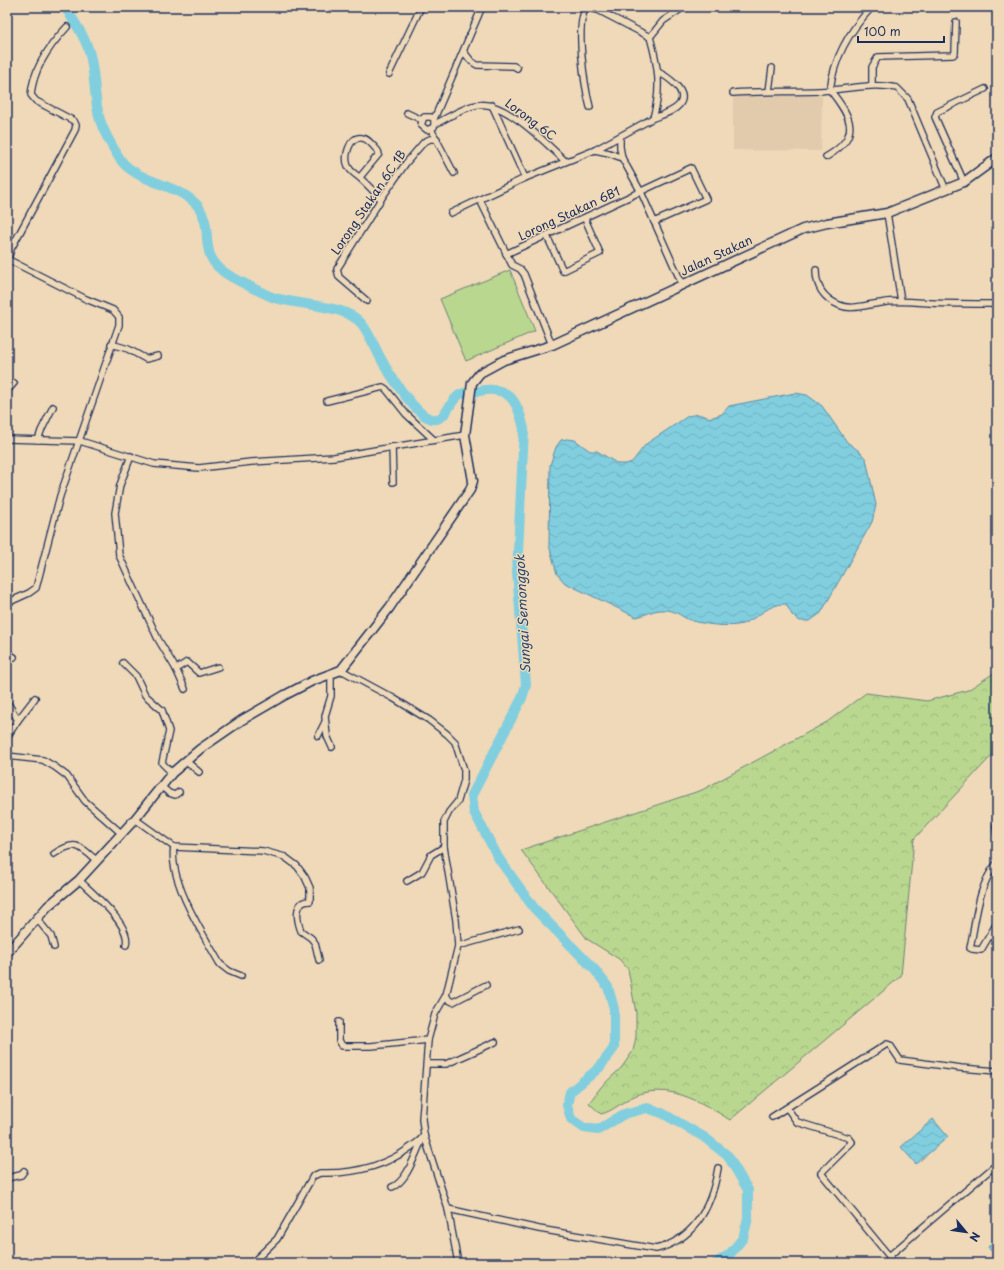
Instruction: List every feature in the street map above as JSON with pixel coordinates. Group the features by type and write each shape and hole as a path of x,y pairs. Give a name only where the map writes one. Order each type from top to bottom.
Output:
{"main road":[{"name":"Jalan Stakan","path":"341,670 390,607 470,490 473,481 465,435 472,383 480,373 504,360 552,345 803,229 827,223 887,213 946,190 964,182 997,158"},
{"path":"7,953 48,906 79,880 135,819 172,773 200,749 242,720 285,695 341,670"}],"street":[{"path":"389,74 421,7"},
{"path":"431,129 482,7"},
{"path":"590,107 584,80 581,35 582,16 586,7 598,10 650,37 658,72 658,99 654,118"},
{"path":"650,37 663,21 684,7"},
{"path":"826,157 838,150 845,143 849,135 850,126 844,108 830,90 832,73 842,46 872,7"},
{"path":"872,85 872,67 878,57 953,55 955,53 956,22"},
{"path":"7,603 29,593 36,588 60,496 119,325 119,317 113,310 86,299 8,259 11,249 75,130 76,125 69,117 36,101 31,95 32,84 42,61 56,38 66,27"},
{"path":"464,52 471,61 477,64 514,66 516,68"},
{"path":"769,91 772,68"},
{"path":"451,213 526,178 595,150 607,141 620,137 654,118 670,112 680,104 681,100 675,83 658,72"},
{"path":"733,93 830,90 872,85 897,88 904,93 946,190"},
{"path":"964,182 935,117 937,112 985,89"},
{"name":"Lorong 6C","path":"434,121 475,105 492,105 527,127 565,161"},
{"path":"492,105 526,178"},
{"path":"408,113 422,120"},
{"path":"422,120 427,116 434,121"},
{"path":"422,120 423,128 431,129"},
{"path":"431,129 454,173"},
{"path":"360,177 379,154 378,151 366,139 361,137 355,139 349,148 346,156 348,165 352,172 360,177 381,199"},
{"path":"620,137 622,158 641,192 682,284"},
{"name":"Lorong Stakan 6C 1B","path":"367,301 339,277 337,269 381,199 406,163 424,142 430,139 437,139"},
{"path":"595,150 622,158"},
{"name":"Lorong Stakan 6B1","path":"506,254 586,219 691,168 706,199 654,222"},
{"path":"480,200 512,265 520,269 524,274 552,345"},
{"path":"887,213 901,301"},
{"path":"547,236 563,271 600,253 586,219"},
{"path":"816,270 816,281 820,290 826,297 840,306 858,307 901,301 997,304"},
{"path":"112,344 128,349 146,359 158,356"},
{"path":"7,391 14,382"},
{"path":"326,401 383,387 386,388 406,414 434,440"},
{"path":"38,440 39,434 53,407"},
{"path":"7,439 80,440 154,464 199,468 251,462 334,457 465,435"},
{"path":"392,448 393,482"},
{"path":"131,456 120,485 115,513 119,555 158,639 176,669 185,689"},
{"path":"7,646 9,654 14,657"},
{"path":"176,669 187,662 198,673 218,667"},
{"path":"123,663 136,676 145,695 162,710 169,731 162,762 172,773"},
{"path":"341,670 429,720 448,734 455,742 464,770 464,780 458,801 449,812 444,822 444,847 456,920 458,946 446,995 435,1014 428,1040 422,1100 423,1137 448,1210 458,1263"},
{"path":"318,736 325,722 331,696 331,674"},
{"path":"7,737 35,698"},
{"path":"9,705 18,720"},
{"path":"325,722 327,736 332,747"},
{"path":"7,756 43,760 55,767 67,776 85,801 121,833"},
{"path":"186,761 199,772"},
{"path":"162,787 175,795 180,792"},
{"path":"135,819 174,847 263,851 285,857 297,866 305,877 310,895 310,901 306,901 300,905 297,910 299,924 301,931 315,943 319,960"},
{"path":"997,823 997,834"},
{"path":"54,854 62,849 76,845 81,847 96,860"},
{"path":"174,847 174,866 184,898 220,964 229,971 242,976"},
{"path":"407,882 422,872 431,854 444,847"},
{"path":"997,863 992,869 982,891 970,948 972,950 981,950 997,923"},
{"path":"79,880 115,916 128,939 126,945"},
{"path":"37,919 51,936 54,947"},
{"path":"458,946 519,929"},
{"path":"446,995 449,1000 454,1002 486,985"},
{"path":"339,1022 339,1040 342,1046 371,1046 428,1040"},
{"path":"426,1064 446,1064 495,1042"},
{"path":"772,1117 887,1044 890,1045 900,1060 997,1071"},
{"path":"787,1108 797,1122 849,1138 852,1142 821,1173 894,1263"},
{"path":"392,1187 398,1185 404,1179 423,1137"},
{"path":"252,1263 277,1239 313,1176 320,1173 378,1166 389,1161 423,1137"},
{"path":"888,1256 997,1164"},
{"path":"448,1210 538,1229 656,1249 670,1246 696,1225 703,1216 714,1189 718,1168"},
{"path":"7,1178 21,1175 24,1171"}],"shaded area":[{"path":"733,96 822,96 821,151 733,150"}],"green space":[{"path":"510,270 535,331 466,361 440,299"},
{"path":"997,671 997,750 914,839 901,976 730,1120 694,1100 669,1092 656,1091 643,1093 630,1098 613,1109 601,1114 589,1103 601,1087 622,1067 633,1051 636,1037 636,1013 628,969 619,959 587,939 521,850 702,790 827,722 866,693 927,701 968,690"}],"water":[{"path":"795,393 807,395 822,406 847,442 859,451 866,459 876,505 872,522 821,613 810,621 800,621 792,615 786,604 780,604 748,622 730,626 692,621 668,610 657,610 636,617 565,583 557,574 549,545 550,465 556,447 561,440 575,440 590,451 597,451 618,464 626,464 632,462 646,444 688,416 698,414 710,418 722,414 729,406"},
{"path":"933,1119 948,1137 916,1164 901,1147"},
{"path":"997,1239 997,1258 988,1247"}],"waterway":[{"name":"Sungai Semonggok","path":"65,7 86,42 91,57 96,102 100,120 114,150 120,159 137,174 183,194 193,201 200,209 204,218 209,252 219,268 230,276 272,297 320,306 344,312 354,317 362,324 382,361 399,388 419,412 426,417 432,419 441,417 445,414 454,400 461,394 490,390 505,393 511,398 519,411 524,429 517,572 526,685 522,698 472,795 474,812 499,859 534,908 595,970 608,987 614,1009 614,1048 599,1068 570,1092 567,1105 571,1119 584,1128 598,1130 624,1114 647,1108 662,1113 704,1137 728,1156 748,1190 748,1218 743,1238 730,1254 716,1263"}]}
